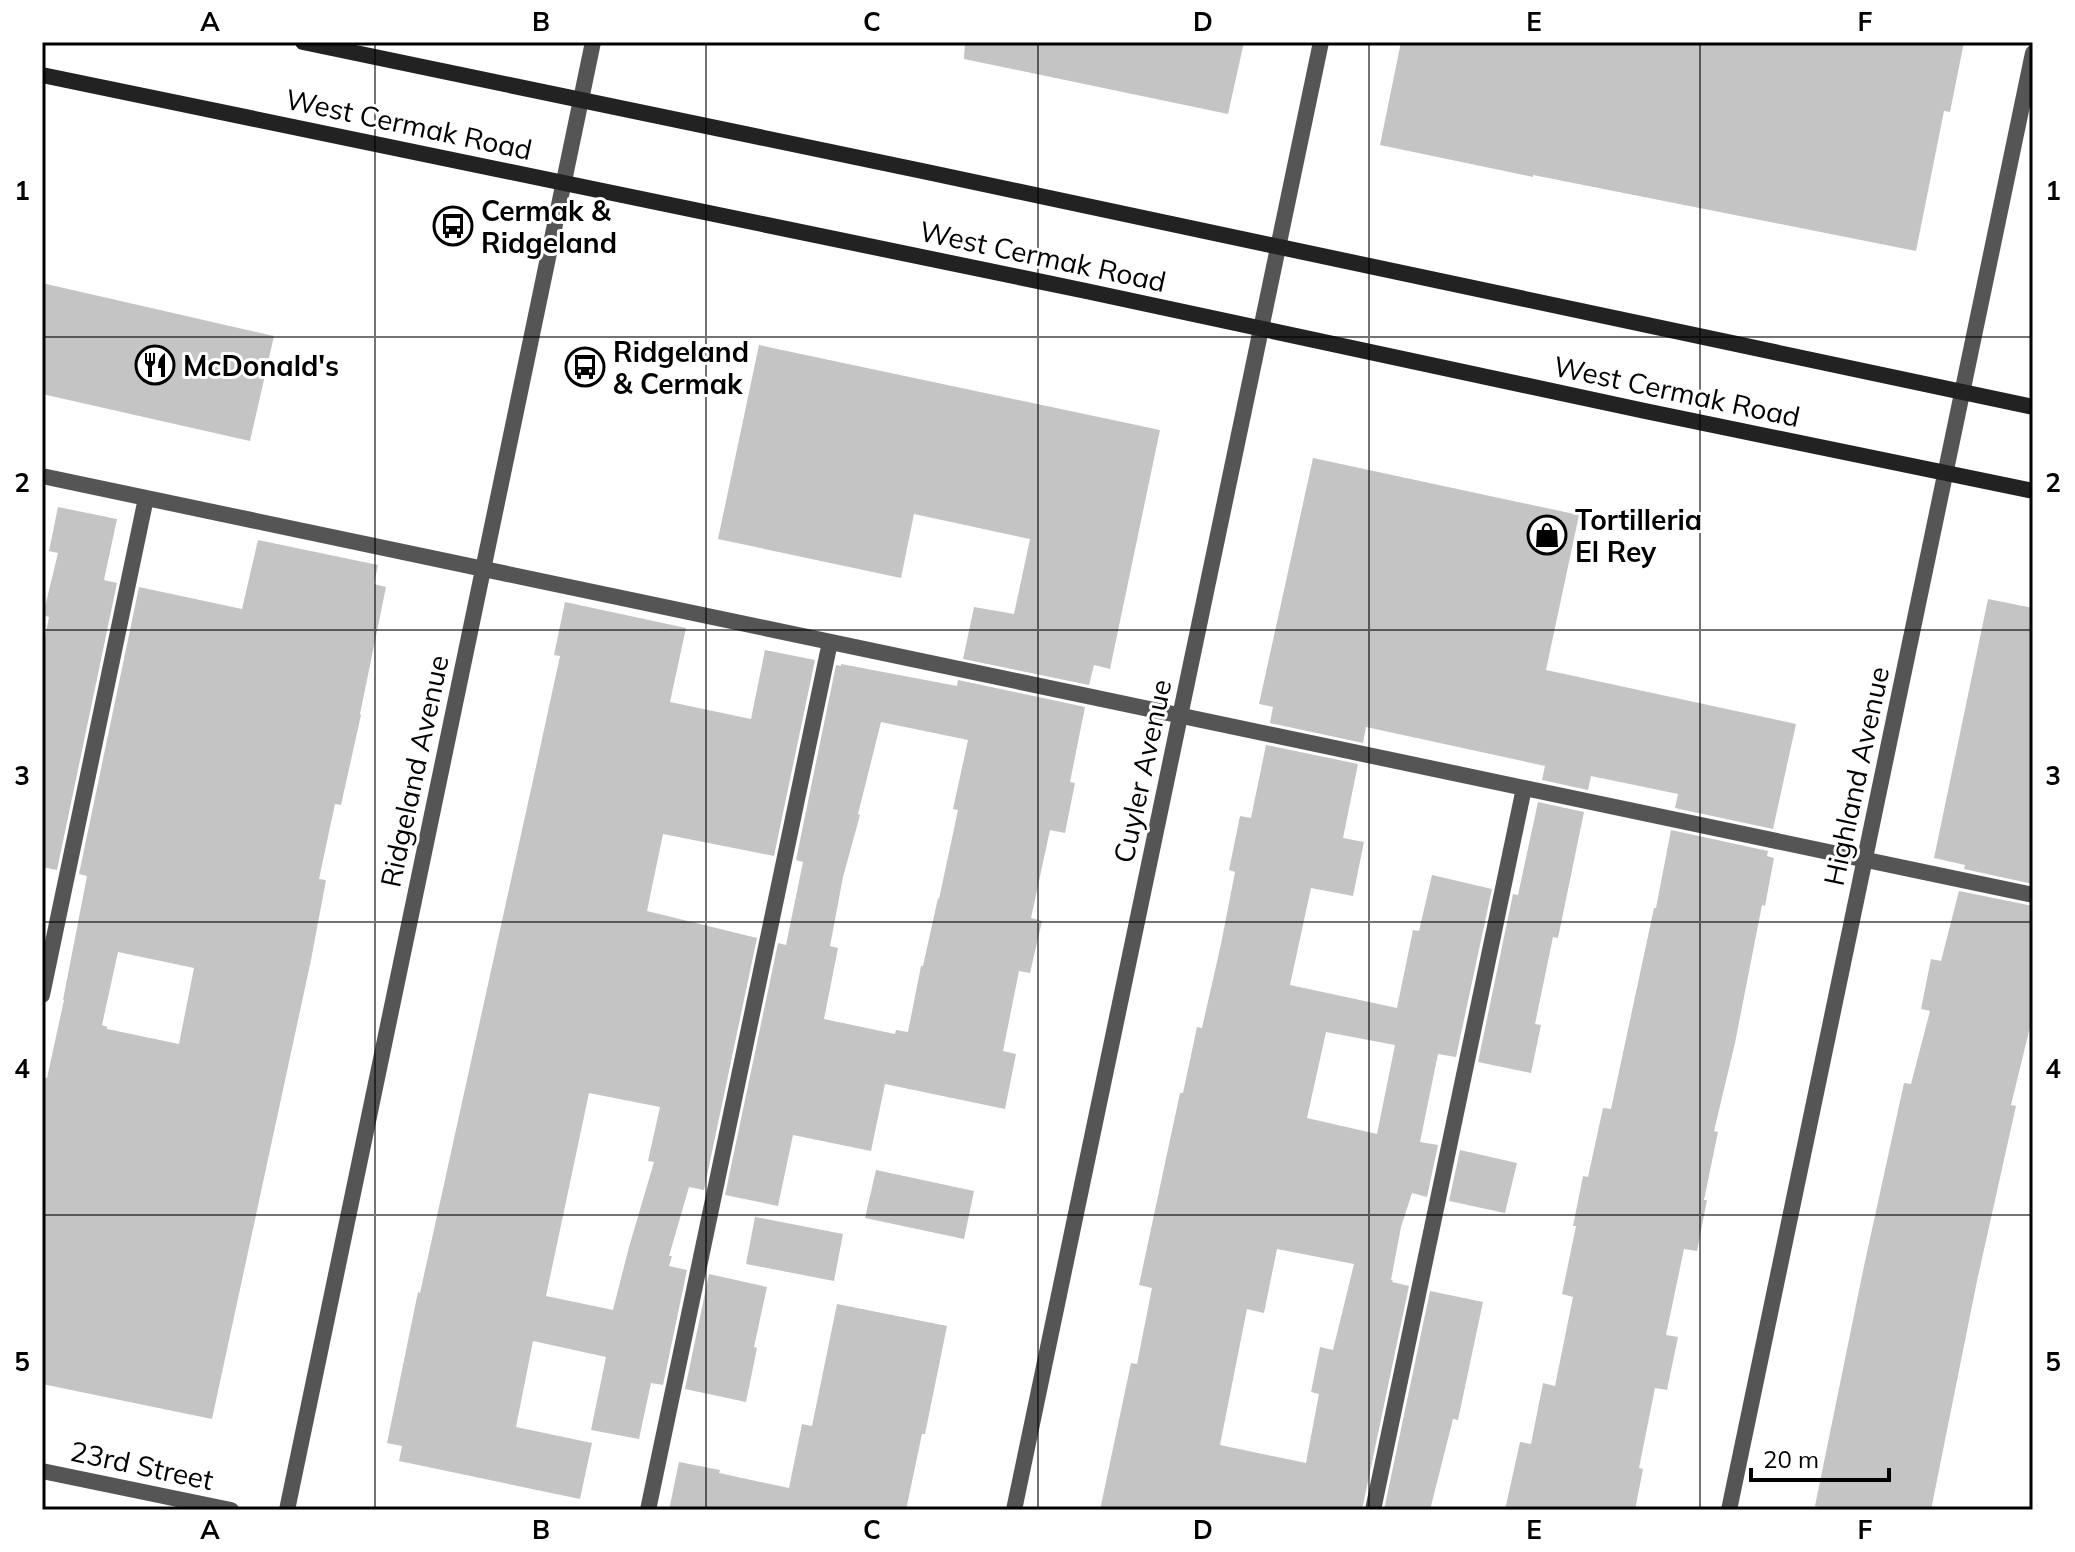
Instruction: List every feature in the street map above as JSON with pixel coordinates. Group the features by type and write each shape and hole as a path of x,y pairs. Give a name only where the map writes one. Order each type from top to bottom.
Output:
{"main road":[{"name":"West Cermak Road","path":"303,42 2033,407"},
{"name":"West Cermak Road","path":"42,75 2033,491"}],"street":[{"name":"Ridgeland Avenue","path":"287,1510 593,42"},
{"name":"Cuyler Avenue","path":"1014,1510 1321,42"},
{"name":"Highland Avenue","path":"1729,1510 2033,53"},
{"path":"42,476 2033,895"},
{"path":"42,995 146,498"},
{"path":"648,1510 830,642"},
{"path":"1373,1510 1524,788"},
{"name":"23rd Street","path":"42,1471 231,1510"}],"building":[{"path":"965,42 1244,42 1228,114 964,59"},
{"path":"1401,42 1964,42 1950,112 1944,111 1916,251 1380,145"},
{"name":"McDonald's","path":"42,283 274,336 250,441 42,394"},
{"path":"759,345 1160,430 1110,669 1094,665 1089,685 963,659 974,607 1014,614 1030,539 914,514 901,578 718,539"},
{"path":"1313,458 1579,515 1546,670 1796,724 1773,829 1675,808 1678,794 1591,776 1588,790 1542,780 1545,766 1366,727 1363,743 1270,723 1273,707 1259,704"},
{"path":"58,507 117,519 104,580 117,583 57,870 42,867 42,653 49,617 43,615 58,553 49,551"},
{"path":"258,540 378,565 374,584 386,587 341,805 335,804 319,879 326,880 311,960 212,1419 42,1384 42,1077 47,1078 64,1000 87,876 79,874 139,587 242,609","holes":["118,952 194,968 179,1044 107,1029 102,1025"]},
{"path":"1988,599 2033,608 2033,884 1964,869 1965,865 1934,858"},
{"path":"565,602 686,628 670,702 751,719 765,650 815,660 774,856 663,834 647,911 757,938 704,1190 689,1187 669,1256 672,1256 669,1266 687,1270 663,1385 651,1383 639,1439 591,1430 606,1357 533,1341 516,1427 592,1443 580,1499 399,1461 402,1446 387,1443 560,656 554,655","holes":["589,1093 660,1107 648,1161 654,1162 613,1310 546,1296"]},
{"path":"836,665 957,686 958,680 1085,707 1070,782 1075,783 1065,833 1050,830 1031,918 1042,921 1030,973 1019,971 1003,1051 1016,1054 1005,1109 885,1084 871,1151 793,1135 778,1206 725,1195 778,943 786,945 803,862 796,860","holes":["881,722 968,740 953,809 958,810 908,1032 896,1030 895,1034 824,1019 838,948 830,946 843,877"]},
{"path":"1266,745 1358,764 1343,838 1364,842 1353,896 1311,888 1290,985 1397,1008 1413,930 1419,931 1432,875 1492,889 1456,1057 1438,1054 1420,1142 1438,1145 1427,1197 1412,1193 1401,1227 1391,1280 1409,1286 1362,1510 1100,1510 1131,1363 1137,1364 1152,1288 1139,1285 1180,1093 1183,1093 1197,1027 1202,1028 1221,944 1235,872 1229,870 1240,816 1251,818","holes":["1326,1032 1395,1045 1377,1134 1307,1118","1277,1249 1354,1264 1333,1350 1320,1347 1311,1392 1319,1394 1306,1463 1220,1445 1247,1309 1264,1313"]},
{"path":"1538,802 1584,812 1558,938 1553,937 1535,1024 1541,1025 1531,1073 1478,1062 1513,894 1518,895"},
{"path":"1671,830 1768,851 1767,856 1774,858 1714,1131 1718,1132 1697,1251 1684,1249 1666,1335 1678,1337 1667,1390 1655,1388 1639,1468 1643,1469 1635,1510 1505,1510 1520,1442 1531,1444 1543,1383 1555,1386 1573,1297 1562,1294 1583,1176 1588,1177 1603,1108 1611,1109"},
{"path":"1959,891 2033,906 2033,1015 2011,1105 2016,1106 1931,1510 1834,1510 1815,1506 1904,1083 1911,1084 1930,1011 1921,1009 1931,959 1941,961"},
{"path":"1460,1150 1517,1163 1505,1213 1449,1201"},
{"path":"876,1170 974,1191 964,1239 865,1218"},
{"path":"755,1217 843,1234 834,1281 746,1264"},
{"path":"709,1274 767,1287 746,1402 685,1389"},
{"path":"1430,1291 1483,1302 1458,1420 1453,1419 1430,1510 1384,1510"},
{"path":"837,1304 947,1326 906,1510 669,1510 679,1462 789,1488 802,1424 812,1426"}],"place":[{"name":"Cermak & Ridgeland","path":"453,226"},
{"name":"McDonald's","path":"155,365"},
{"name":"Ridgeland & Cermak","path":"585,367"},
{"name":"Tortilleria El Rey","path":"1547,535"}]}
